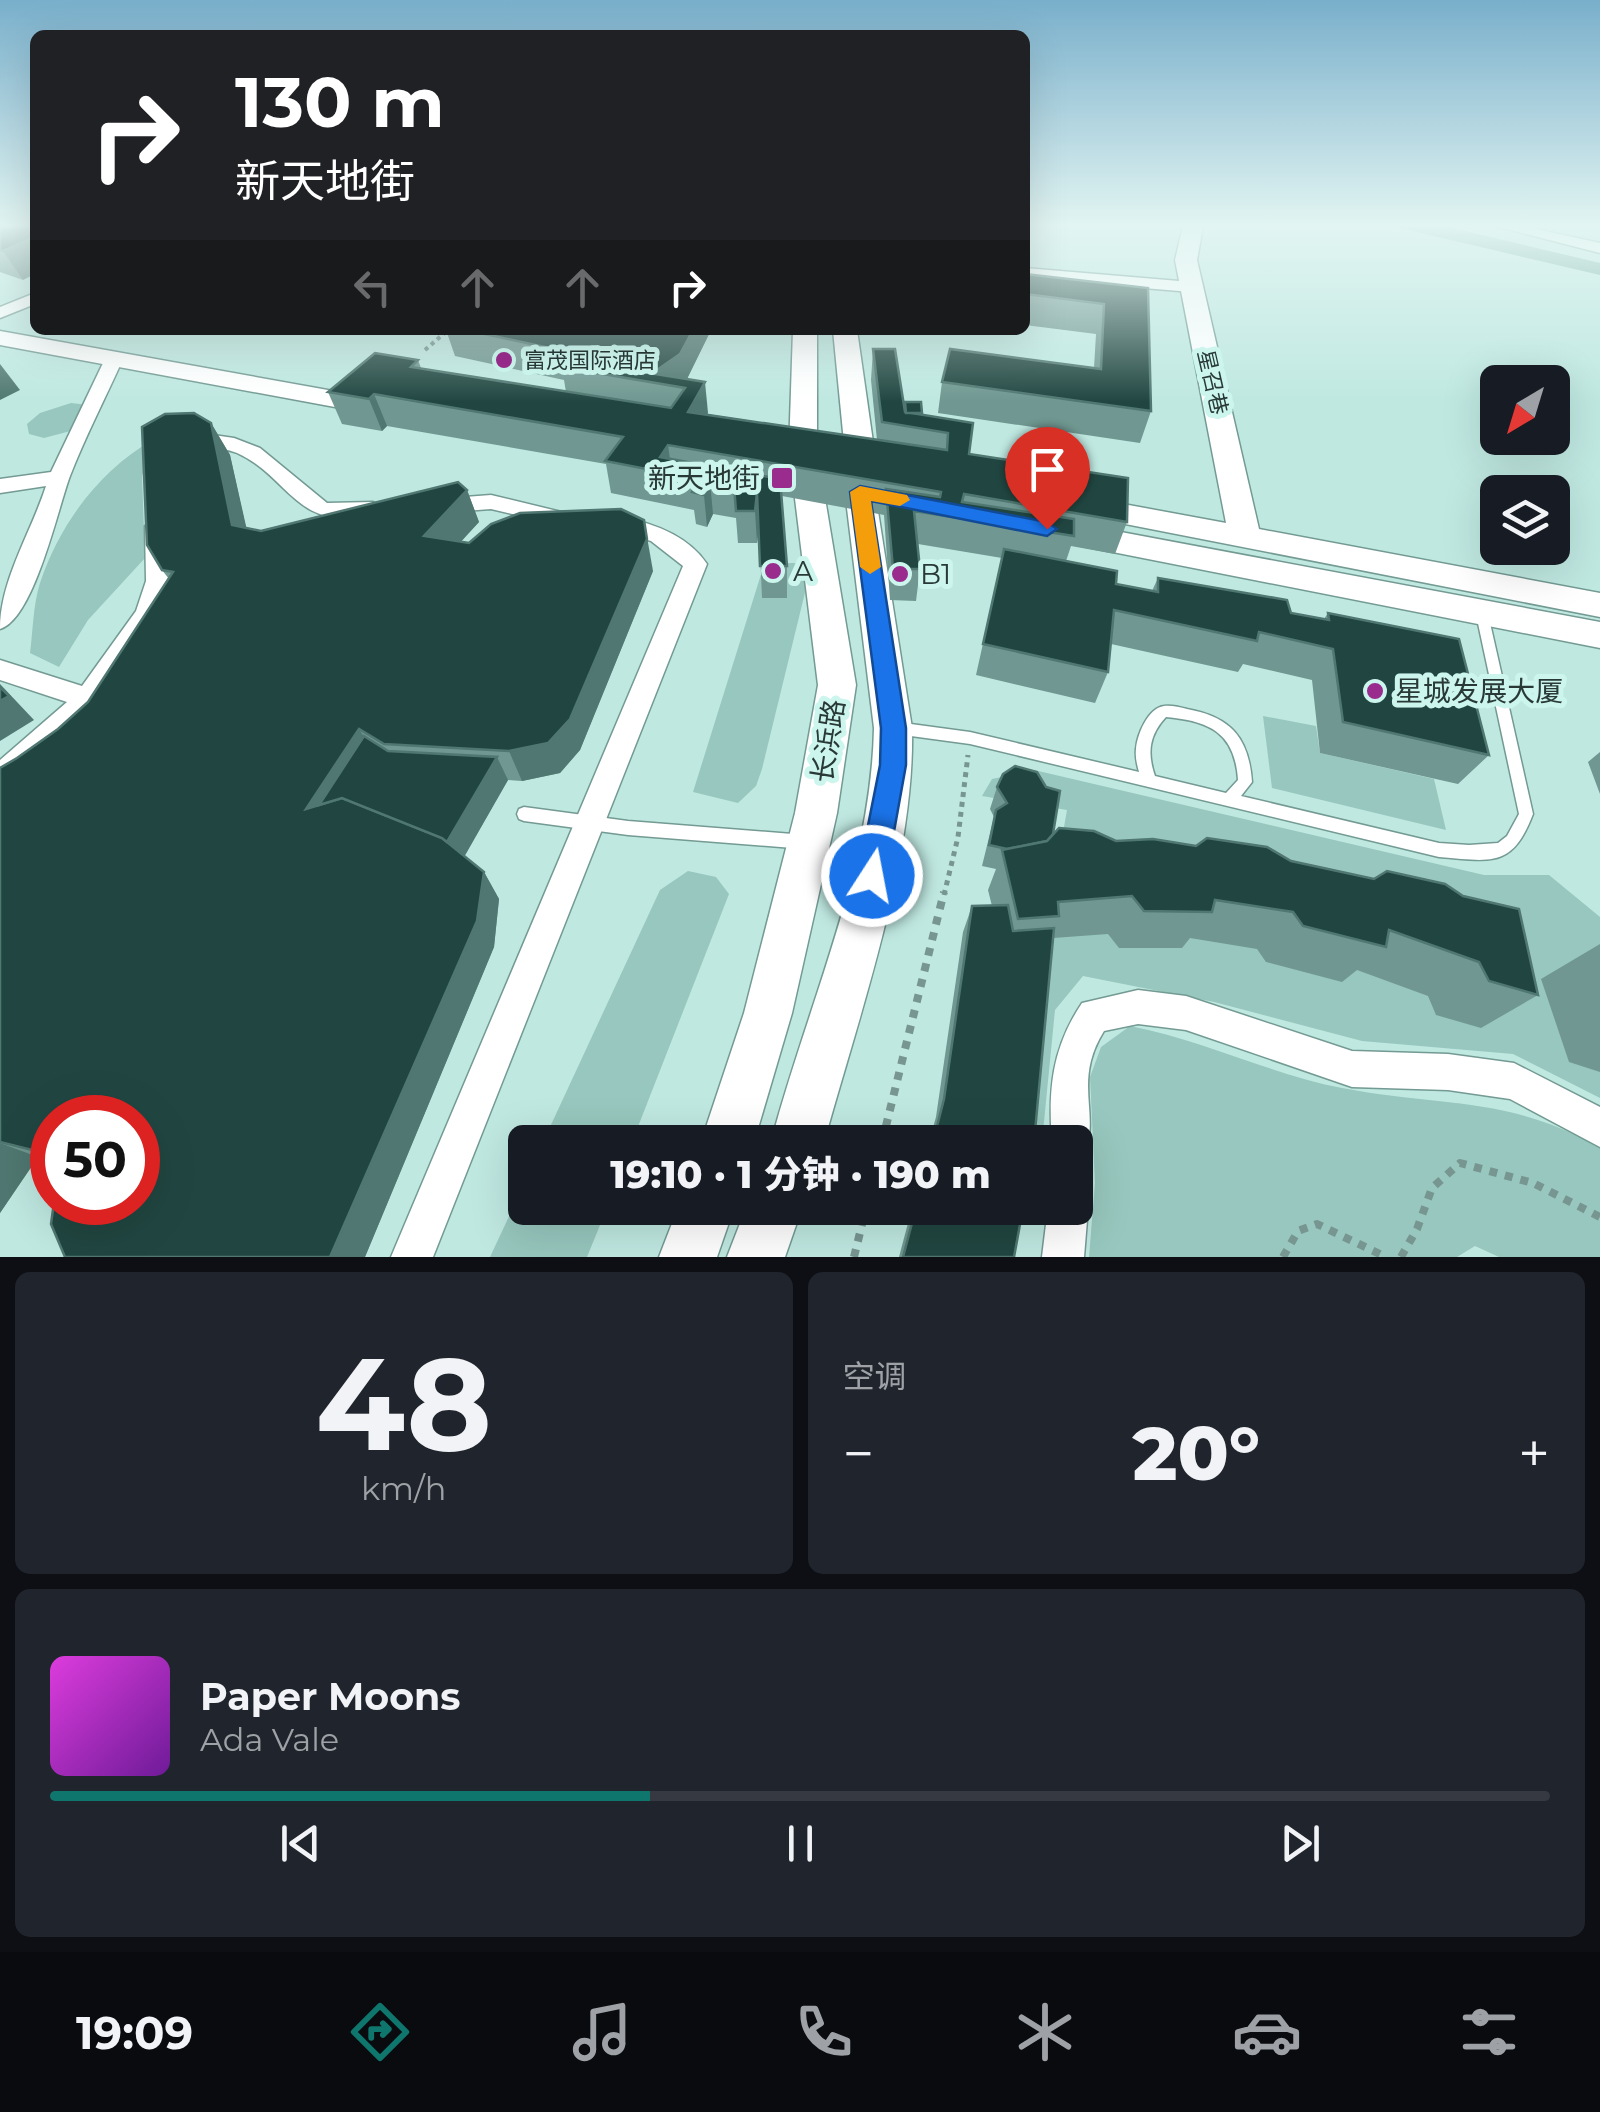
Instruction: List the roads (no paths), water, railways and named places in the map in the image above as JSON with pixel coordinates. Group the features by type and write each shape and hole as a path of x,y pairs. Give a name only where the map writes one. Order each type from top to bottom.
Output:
{"main road":[{"name":"星召巷","path":"1191,287 1245,539"},
{"path":"15,334 244,368 397,401 113,362 15,334"},
{"name":"长浜路","path":"732,1125 768,1013 809,842 837,685 792,464 805,335"},
{"name":"长浜路","path":"802,1125 865,913 893,765 879,481 846,335"},
{"path":"792,464 879,481"},
{"path":"1600,605 1245,539 1050,515 1482,614 1600,635"},
{"path":"688,1257 700,1225"},
{"path":"756,1257 768,1225"}],"street":[{"path":"1163,285 1191,287"},
{"path":"0,313 30,300"},
{"path":"0,620 8,611 44,528 60,476 113,362"},
{"path":"164,450 202,436 218,439 263,458 321,509 490,502 571,522 646,529 679,547 695,564 412,1257"},
{"path":"0,486 60,476"},
{"path":"0,775 65,723 112,670 157,587 155,498"},
{"path":"0,670 88,698"},
{"path":"1070,1125 1066,1072 1078,1036 1094,1014 1138,1006 1186,1013 1352,1069 1448,1072 1514,1081 1600,1128"},
{"path":"1064,1257 1067,1225"}],"lane":[{"path":"893,728 970,738 1439,850 1497,852 1518,839 1526,814 1482,614"},
{"path":"1150,780 1140,759 1150,723 1163,711 1193,713 1218,723 1245,760 1245,782 1230,799"},
{"path":"524,814 809,842"}],"place":[{"name":"富茂国际酒店","path":"504,360"},
{"name":"新天地街","path":"782,478"},
{"name":"A","path":"773,571"},
{"name":"B1","path":"900,574"},
{"name":"星城发展大厦","path":"1375,691"}]}
